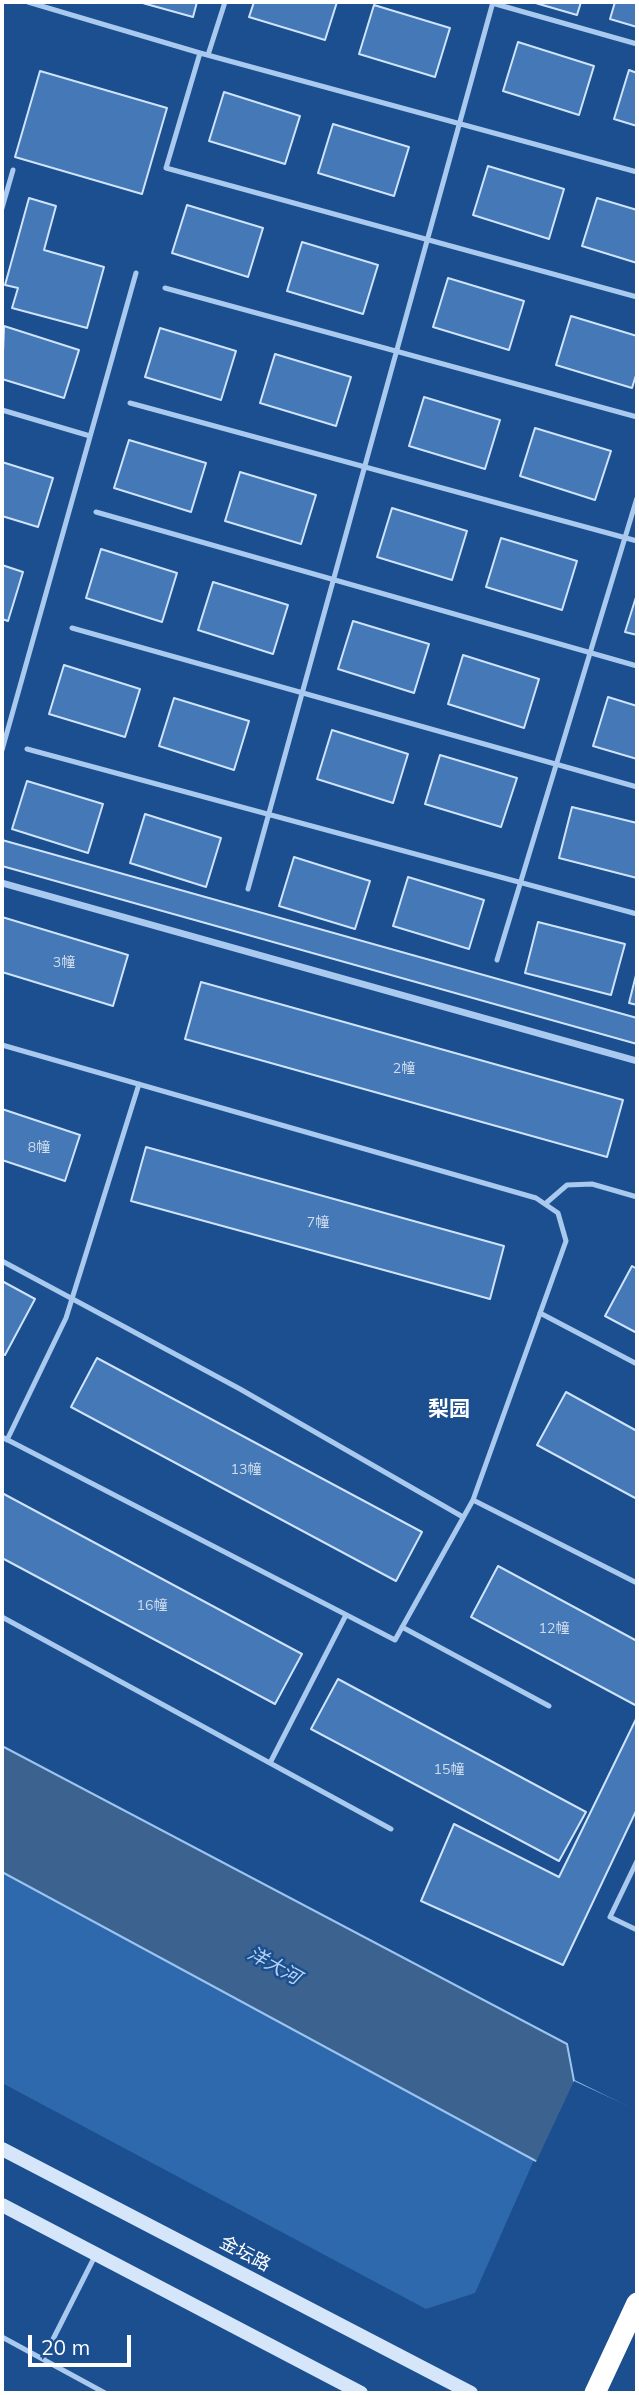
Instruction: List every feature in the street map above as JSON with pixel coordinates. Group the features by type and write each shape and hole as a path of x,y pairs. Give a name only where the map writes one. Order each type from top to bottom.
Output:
{"highway":[{"path":"595,2393 637,2303"}],"street":[{"path":"2,883 637,1061"},
{"name":"金坛路","path":"2,2149 471,2393"},
{"path":"2,2205 361,2393"}],"lane":[{"path":"28,2 208,55 459,121 637,172"},
{"path":"208,55 225,2"},
{"path":"248,890 492,3 637,44"},
{"path":"200,52 166,168 637,297"},
{"path":"2,208 13,170"},
{"path":"2,750 136,273"},
{"path":"165,288 637,416"},
{"path":"130,403 637,541"},
{"path":"2,410 90,436"},
{"path":"497,960 637,498"},
{"path":"96,512 637,666"},
{"path":"72,628 637,787"},
{"path":"27,749 637,914"},
{"path":"2,1045 139,1084 536,1198 558,1213 566,1241 473,1500 395,1640 4,1439 66,1318 139,1084"},
{"path":"545,1204 567,1185 592,1184 637,1198"},
{"path":"2,1261 240,1389 463,1517"},
{"path":"540,1313 637,1364"},
{"path":"473,1500 637,1583"},
{"path":"270,1763 346,1615"},
{"path":"2,1617 391,1829"},
{"path":"402,1627 549,1706"},
{"path":"637,1860 610,1917 637,1930"},
{"path":"43,2359 96,2254"},
{"path":"2,2337 105,2393"}],"shaded area":[{"path":"2,1872 534,2160 475,2293 426,2309 2,2083"}],"water":[{"name":"洋大河","path":"2,1746 567,2044 574,2081 637,2112 637,2219 534,2160 2,1872"}],"pier":[{"path":"574,2081 637,2110 637,2222 535,2164"}],"building":[{"path":"139,2 197,2 193,17"},
{"path":"254,2 337,2 325,40 249,17"},
{"path":"532,2 581,2 577,15"},
{"path":"615,2 637,2 637,27 610,19"},
{"path":"374,5 450,28 435,77 359,54"},
{"path":"518,42 594,66 579,115 503,91"},
{"path":"629,70 637,73 637,126 614,119"},
{"path":"40,71 167,108 142,194 15,157"},
{"path":"224,92 300,116 285,164 209,141"},
{"path":"333,124 409,147 394,196 318,173"},
{"path":"488,166 564,189 549,239 473,215"},
{"path":"29,198 56,206 44,250 104,267 87,328 12,308 18,288 5,285"},
{"path":"597,198 637,210 637,263 582,246"},
{"path":"187,205 263,228 248,277 172,253"},
{"path":"302,242 378,265 363,314 287,291"},
{"path":"448,278 524,301 509,350 433,327"},
{"path":"571,316 637,336 637,372 632,388 556,365"},
{"path":"4,326 79,350 64,398 2,379"},
{"path":"160,328 236,351 221,400 145,377"},
{"path":"275,354 351,377 336,426 260,403"},
{"path":"424,397 500,420 485,469 409,446"},
{"path":"535,428 611,451 595,500 520,476"},
{"path":"129,440 206,463 191,512 114,488"},
{"path":"2,462 53,478 38,527 2,516"},
{"path":"240,472 316,495 301,544 225,521"},
{"path":"392,508 467,531 452,580 377,557"},
{"path":"501,538 577,561 562,610 486,587"},
{"path":"101,549 177,573 162,622 86,598"},
{"path":"2,565 23,572 8,621 2,619"},
{"path":"213,582 288,605 273,654 198,630"},
{"path":"637,594 637,635 625,632"},
{"path":"353,621 429,644 414,693 338,669"},
{"path":"463,655 539,679 524,728 448,704"},
{"path":"64,665 140,689 125,737 49,714"},
{"path":"608,697 637,706 637,759 593,746"},
{"path":"174,698 249,721 234,770 159,746"},
{"path":"332,730 408,754 393,803 317,779"},
{"path":"440,755 517,778 501,827 425,804"},
{"path":"27,781 103,804 88,853 12,829"},
{"path":"572,807 637,823 637,878 559,858"},
{"path":"145,814 221,838 206,887 130,863"},
{"path":"2,840 637,1018 637,1044 2,866"},
{"path":"294,857 370,881 355,929 279,906"},
{"path":"408,877 484,900 469,949 393,926"},
{"path":"2,917 128,955 113,1006 2,972"},
{"path":"538,922 625,944 611,995 525,973"},
{"path":"637,971 637,1005 629,1003"},
{"path":"201,982 623,1100 607,1157 185,1039"},
{"path":"2,1109 80,1135 65,1181 2,1160"},
{"path":"146,1147 504,1246 490,1299 131,1201"},
{"path":"632,1266 637,1269 637,1333 605,1316"},
{"path":"2,1281 35,1299 5,1355 2,1353"},
{"path":"97,1358 422,1532 396,1581 71,1407"},
{"path":"566,1392 637,1431 637,1499 537,1445"},
{"path":"2,1493 302,1654 275,1704 2,1558"},
{"path":"498,1566 637,1641 637,1706 471,1617"},
{"path":"338,1679 586,1812 559,1861 311,1729"},
{"path":"637,1717 637,1809 563,1965 421,1901 454,1824 559,1877"}],"district":[{"name":"梨园","path":"449,1410"}]}
